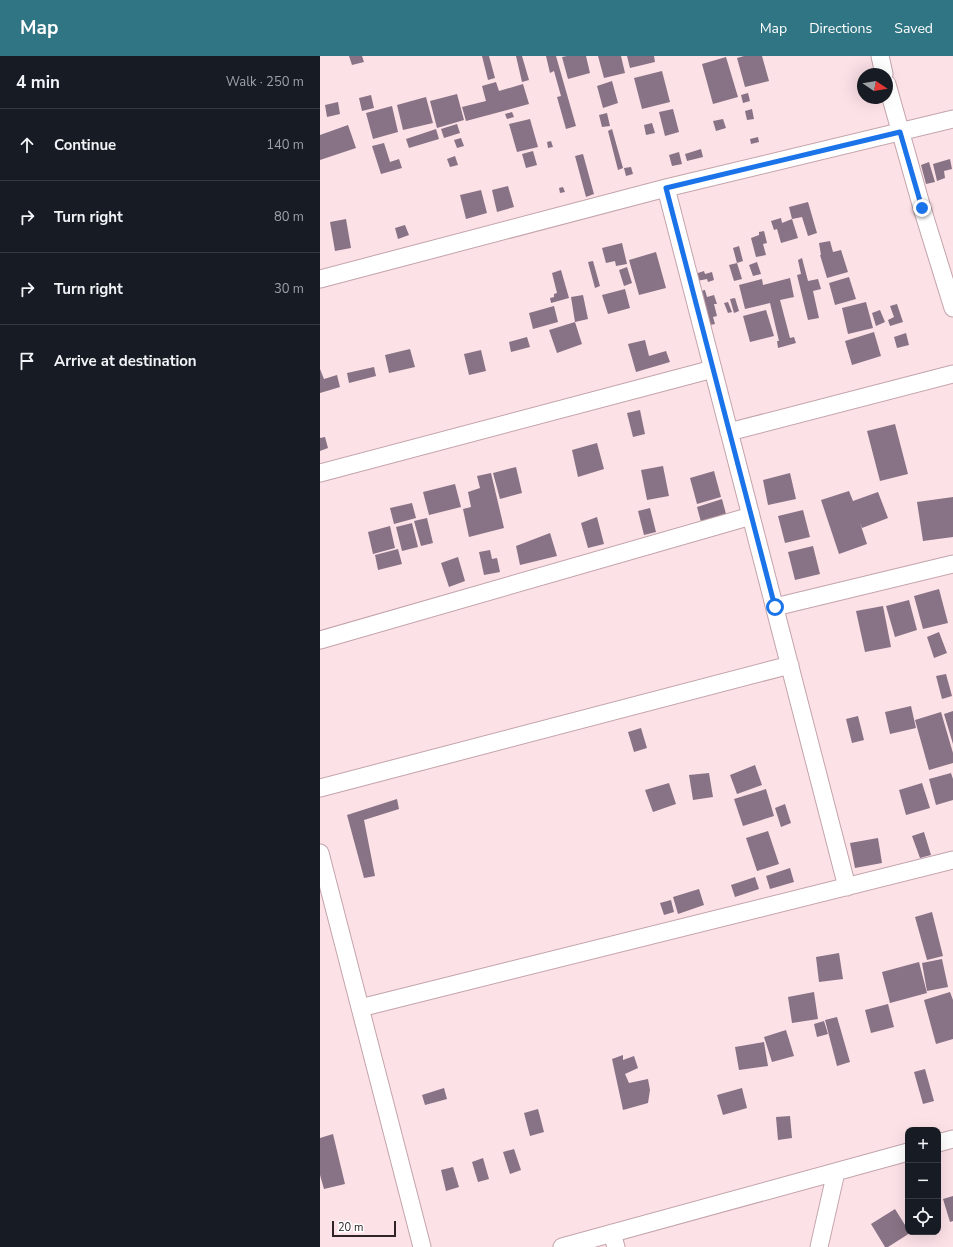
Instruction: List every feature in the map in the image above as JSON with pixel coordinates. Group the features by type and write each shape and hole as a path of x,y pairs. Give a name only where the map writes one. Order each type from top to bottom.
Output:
{"street":[{"path":"880,56 883,68"},
{"path":"892,104 953,308"},
{"path":"320,279 666,188 953,119"},
{"path":"666,188 847,887"},
{"path":"320,473 713,369"},
{"path":"730,432 953,374"},
{"path":"320,640 751,516"},
{"path":"775,607 953,564"},
{"path":"320,788 790,665"},
{"path":"320,853 422,1247"},
{"path":"360,1008 953,860"},
{"path":"941,1142 953,1139"},
{"path":"562,1247 614,1240 836,1172 905,1153"},
{"path":"818,1247 836,1172"}],"building":[{"path":"349,56 362,56 364,62 352,65"},
{"path":"482,56 489,56 495,78 488,80"},
{"path":"516,56 522,56 529,80 522,82"},
{"path":"546,56 556,56 576,126 566,129 557,97 561,96 554,71 550,73"},
{"path":"586,56 590,73 568,79 562,57"},
{"path":"598,56 621,56 625,73 604,78"},
{"path":"627,56 654,56 655,62 630,68"},
{"path":"744,56 762,56 769,81 745,87 737,58"},
{"path":"726,57 738,97 713,104 702,64"},
{"path":"662,71 670,102 642,109 634,78"},
{"path":"612,81 618,103 603,108 597,86"},
{"path":"496,82 499,91 523,84 529,104 466,121 462,107 486,101 482,86"},
{"path":"748,93 750,101 743,103 741,95"},
{"path":"457,94 464,120 437,128 430,101"},
{"path":"371,95 374,108 362,111 359,98"},
{"path":"426,97 433,123 403,130 397,105"},
{"path":"338,102 340,114 327,117 325,105"},
{"path":"392,106 398,132 373,139 366,113"},
{"path":"673,109 679,132 665,136 659,112"},
{"path":"752,109 754,119 747,120 745,111"},
{"path":"512,112 514,117 507,119 505,114"},
{"path":"607,113 610,126 602,127 599,115"},
{"path":"530,119 538,147 517,152 509,124"},
{"path":"723,119 726,128 716,131 713,121"},
{"path":"652,123 655,133 646,135 644,125"},
{"path":"457,124 460,133 444,138 441,129"},
{"path":"348,125 356,148 320,160 320,135"},
{"path":"436,129 439,139 409,148 406,139"},
{"path":"612,129 623,168 618,170 608,131"},
{"path":"758,137 759,142 751,144 750,139"},
{"path":"461,138 464,146 457,148 454,140"},
{"path":"551,141 553,147 548,148 547,142"},
{"path":"384,143 390,162 399,159 402,168 381,174 372,146"},
{"path":"701,149 703,157 687,161 685,154"},
{"path":"533,151 537,165 526,168 522,154"},
{"path":"679,152 682,164 672,166 669,155"},
{"path":"583,154 594,194 586,197 575,156"},
{"path":"455,156 458,165 450,167 447,159"},
{"path":"950,159 952,169 944,171 945,178 937,181 933,164"},
{"path":"929,162 935,182 926,184 921,165"},
{"path":"631,167 633,174 626,176 624,168"},
{"path":"508,186 514,207 497,212 492,190"},
{"path":"563,187 565,192 560,193 559,188"},
{"path":"481,190 487,213 466,219 460,195"},
{"path":"808,202 817,233 808,236 802,217 792,219 789,207"},
{"path":"781,218 782,223 792,219 798,238 781,243 777,229 774,230 771,221"},
{"path":"346,219 351,248 335,251 330,222"},
{"path":"405,225 409,235 398,239 395,228"},
{"path":"764,231 767,243 763,244 766,255 756,257 751,238 759,235 759,232"},
{"path":"830,241 833,252 841,250 848,272 827,278 819,243"},
{"path":"622,243 627,264 616,266 615,261 606,263 602,248"},
{"path":"739,246 743,261 737,263 733,248"},
{"path":"656,252 666,288 639,295 629,260"},
{"path":"802,258 808,281 818,279 821,289 813,291 819,318 808,320 797,275 801,274 798,260"},
{"path":"593,261 600,286 595,288 588,262"},
{"path":"757,262 761,274 753,276 749,265"},
{"path":"737,263 742,279 734,281 729,265"},
{"path":"627,267 632,283 624,286 619,270"},
{"path":"561,270 569,298 551,303 550,298 554,297 554,294 557,293 552,273"},
{"path":"704,271 705,274 712,272 714,280 708,282 707,279 697,281 695,274"},
{"path":"849,277 856,299 835,305 829,283"},
{"path":"790,278 794,297 780,300 790,338 794,337 796,343 778,348 777,341 779,341 770,303 745,309 739,285 762,279 763,285"},
{"path":"625,289 630,308 608,314 602,295"},
{"path":"705,290 707,297 714,295 717,304 714,304 717,316 713,317 715,324 710,325 700,291"},
{"path":"583,295 588,319 575,322 571,297"},
{"path":"735,298 739,311 734,313 730,299"},
{"path":"728,302 732,312 728,313 724,303"},
{"path":"866,302 873,328 848,334 842,308"},
{"path":"897,304 903,322 890,326 888,320 894,317 890,306"},
{"path":"554,306 558,322 533,329 529,313"},
{"path":"766,310 774,336 750,342 743,316"},
{"path":"880,310 885,322 876,326 872,313"},
{"path":"575,322 582,344 557,353 549,330"},
{"path":"874,332 881,356 852,365 845,341"},
{"path":"906,333 909,345 897,348 894,337"},
{"path":"527,337 530,347 511,352 509,342"},
{"path":"645,340 649,356 666,351 670,362 636,372 628,344"},
{"path":"410,349 415,367 389,373 385,355"},
{"path":"481,350 486,371 469,375 464,354"},
{"path":"374,367 376,376 349,383 347,373"},
{"path":"320,369 324,379 337,375 340,387 320,393"},
{"path":"640,410 645,434 633,437 627,413"},
{"path":"895,424 908,474 880,481 867,431"},
{"path":"325,437 328,448 320,451 320,438"},
{"path":"597,443 604,469 578,477 572,450"},
{"path":"663,466 669,496 647,500 641,470"},
{"path":"516,467 522,493 500,499 493,473"},
{"path":"714,471 721,497 697,504 690,478"},
{"path":"491,473 504,528 469,537 463,509 471,507 468,492 480,488 477,476"},
{"path":"790,473 796,499 768,505 763,480"},
{"path":"455,484 461,507 429,515 423,492"},
{"path":"849,491 853,501 878,492 888,518 862,528 860,523 867,544 839,554 821,500"},
{"path":"953,497 953,537 923,541 917,502"},
{"path":"722,499 726,514 701,522 697,507"},
{"path":"412,503 416,518 394,524 390,508"},
{"path":"650,508 656,532 644,535 638,511"},
{"path":"803,510 810,537 785,543 778,516"},
{"path":"597,517 604,544 588,548 581,523"},
{"path":"427,518 433,543 421,546 414,521"},
{"path":"412,523 418,547 402,551 396,527"},
{"path":"390,526 395,548 373,554 368,532"},
{"path":"550,533 557,556 520,565 516,546"},
{"path":"813,546 820,574 795,580 788,552"},
{"path":"398,549 402,564 378,570 375,555"},
{"path":"490,550 492,559 497,558 500,572 484,575 479,552"},
{"path":"458,557 465,581 449,587 441,563"},
{"path":"939,589 948,623 923,629 914,596"},
{"path":"909,600 917,630 895,637 886,606"},
{"path":"883,606 891,647 865,652 856,611"},
{"path":"939,632 947,653 934,658 927,637"},
{"path":"946,674 952,696 942,699 936,676"},
{"path":"911,706 916,728 890,734 885,712"},
{"path":"953,711 953,744 944,714"},
{"path":"941,712 953,753 953,763 929,770 915,720"},
{"path":"858,716 864,740 852,743 846,719"},
{"path":"641,728 647,748 634,752 628,732"},
{"path":"755,765 762,785 737,794 730,775"},
{"path":"709,773 713,797 693,800 689,775"},
{"path":"951,773 953,779 953,800 936,805 929,779"},
{"path":"669,783 676,804 653,812 645,790"},
{"path":"922,783 930,808 906,815 899,790"},
{"path":"766,789 774,816 743,826 734,799"},
{"path":"397,799 399,809 364,820 375,876 364,878 347,815"},
{"path":"785,804 791,823 781,827 775,808"},
{"path":"768,831 779,864 757,871 746,838"},
{"path":"924,832 931,855 920,858 912,836"},
{"path":"878,838 882,863 855,868 850,843"},
{"path":"790,868 794,882 770,889 766,876"},
{"path":"755,877 759,889 735,897 731,885"},
{"path":"699,889 704,905 678,914 673,897"},
{"path":"671,900 674,912 664,915 660,903"},
{"path":"932,912 943,956 927,960 915,917"},
{"path":"839,953 843,979 819,982 816,957"},
{"path":"942,959 948,987 927,991 922,963"},
{"path":"919,962 927,993 890,1003 882,972"},
{"path":"814,992 818,1019 792,1023 788,997"},
{"path":"950,992 953,1000 953,1039 936,1044 924,1000"},
{"path":"888,1004 894,1027 871,1033 865,1010"},
{"path":"837,1017 850,1062 837,1066 825,1020"},
{"path":"824,1021 828,1034 817,1037 814,1024"},
{"path":"786,1030 794,1056 772,1062 764,1037"},
{"path":"764,1042 768,1066 739,1070 735,1047"},
{"path":"623,1055 623,1060 634,1056 638,1068 625,1074 629,1083 648,1079 650,1090 648,1103 623,1110 612,1059"},
{"path":"925,1069 934,1101 923,1104 914,1072"},
{"path":"444,1088 447,1099 425,1105 422,1095"},
{"path":"742,1088 747,1108 723,1115 717,1095"},
{"path":"538,1109 544,1132 530,1136 524,1113"},
{"path":"790,1116 792,1138 778,1140 776,1117"},
{"path":"333,1134 345,1184 324,1189 320,1175 320,1138"},
{"path":"514,1149 521,1170 510,1174 503,1152"},
{"path":"483,1158 489,1179 478,1182 472,1162"},
{"path":"453,1167 459,1187 446,1191 441,1170"},
{"path":"953,1196 953,1221 950,1222 943,1199"},
{"path":"895,1209 905,1225 905,1235 907,1235 888,1247 885,1247 871,1224"}],"route":[{"path":"775,607 666,188 900,132 922,208"}]}
